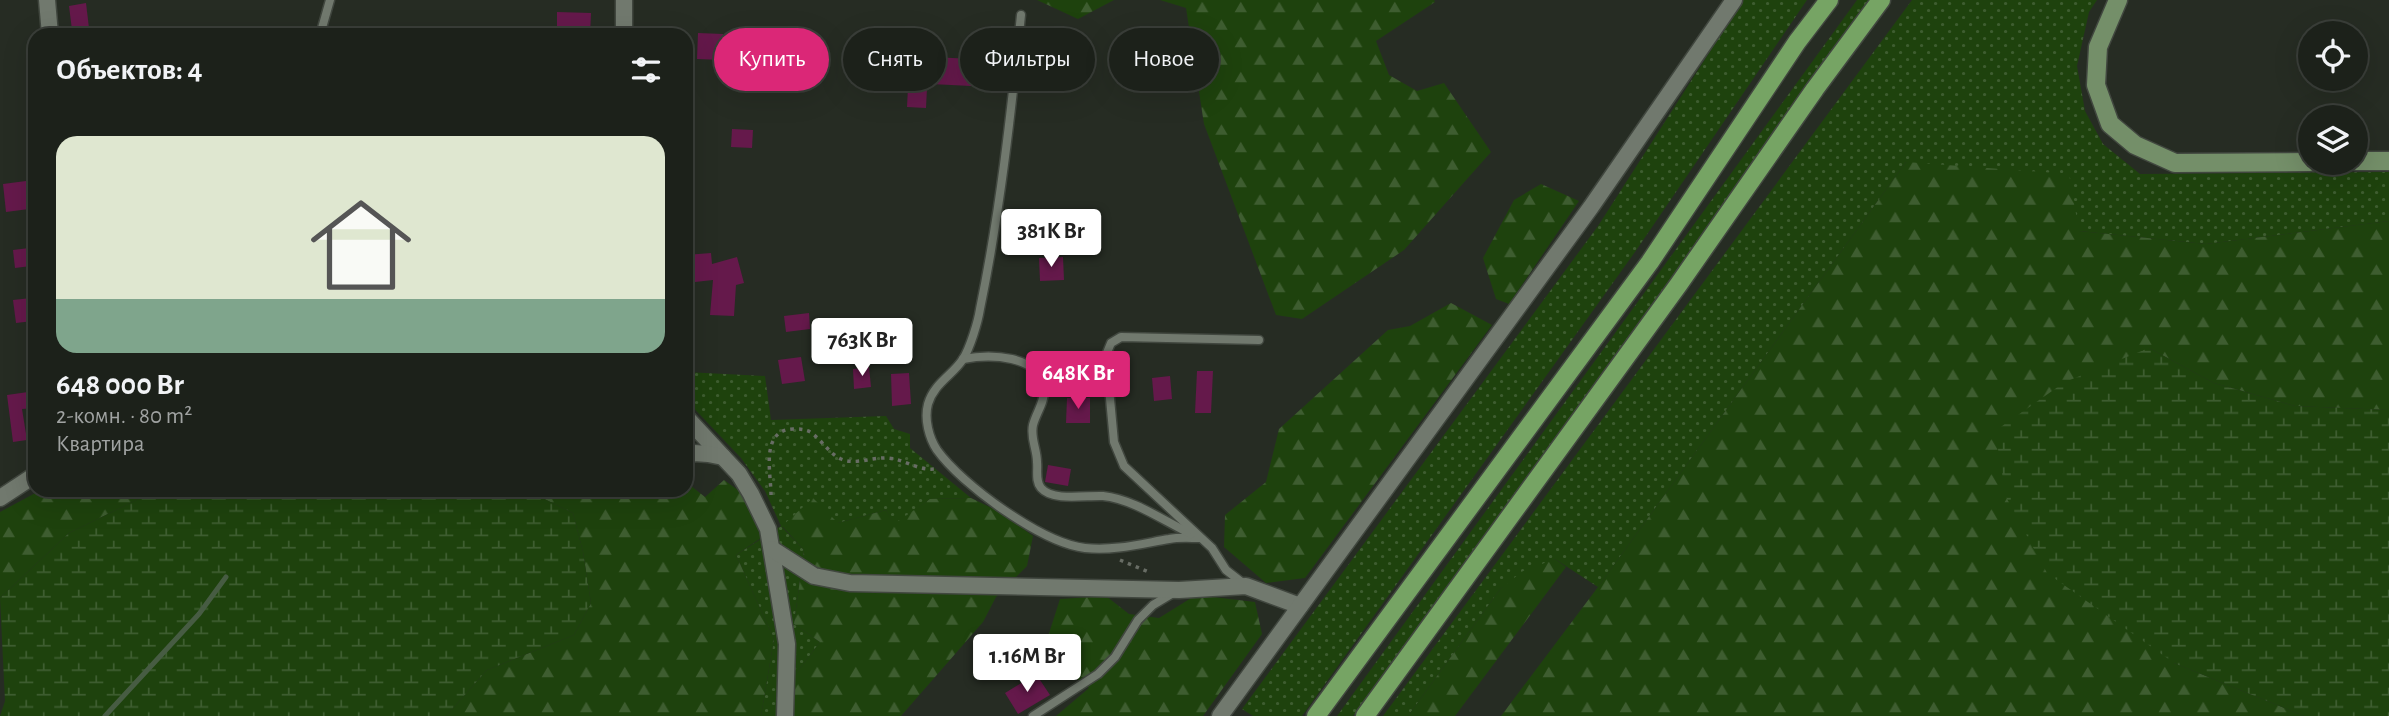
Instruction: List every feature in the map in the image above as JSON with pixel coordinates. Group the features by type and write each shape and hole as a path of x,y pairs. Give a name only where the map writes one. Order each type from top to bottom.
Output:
{"main road":[{"path":"1316,716 1650,262 1797,42 1829,0"},
{"path":"1365,716 1671,295 1815,89 1881,0"}],"street":[{"path":"47,0 49,28"},
{"path":"624,0 624,28"},
{"path":"1220,716 1591,207 1734,0"},
{"path":"2118,0 2098,47 2096,85 2110,124 2135,145 2175,163 2298,162"},
{"path":"2368,161 2389,161"},
{"path":"693,425 738,474 768,529 787,644 785,716"},
{"path":"693,454 723,457"},
{"path":"0,498 28,480"},
{"path":"772,549 814,576 850,583 1179,590 1246,586 1300,606"}],"lane":[{"path":"322,28 330,0"},
{"path":"1021,15 1006,164 980,312 963,359 940,382 928,405 927,425 936,448 951,467 991,500 1031,527 1060,542 1085,548 1125,548 1171,538 1200,538"},
{"path":"1246,586 1226,570 1213,548 1124,466 1114,442 1106,355 1111,343 1121,337 1259,340"},
{"path":"963,359 978,356 1021,362 1031,367 1041,378 1044,392 1033,426 1040,487 1049,493 1077,498 1103,496 1126,502 1200,538"},
{"path":"1033,716 1098,674 1115,657 1138,620 1153,605 1179,590"}],"path":[{"path":"771,500 770,446 774,436 783,429 803,429 812,433 841,460 854,462 885,458 896,459 923,470 951,467"},
{"path":"1085,548 1146,570 1179,590"}],"green space":[{"path":"1037,0 1114,0 1078,19"},
{"path":"1160,0 1434,0 1435,2 1376,41 1389,75 1417,91 1444,83 1491,152 1404,250 1302,319 1276,315 1204,124 1199,91 1219,91 1219,28 1189,28 1186,8"},
{"path":"1743,0 1807,0 1635,252 1302,716 1253,716 1242,709 1598,226"},
{"path":"1857,0 1873,0 1353,716 1337,716"},
{"path":"1912,0 2097,0 2089,12 2077,66 2085,111 2103,144 2140,174 2368,175 2368,172 2389,172 2389,221 2206,244 2079,231 1906,162 1598,587 1555,559 1501,588 1408,716 1383,716"},
{"path":"1906,162 2069,174 2079,231 2206,244 2389,221 2389,410 2295,406 2214,383 2149,348 2174,663 2304,716 1501,716 1598,587"},
{"path":"1541,184 1579,201 1509,304 1496,299 1483,258 1514,200"},
{"path":"1451,303 1492,325 1305,578 1266,583 1224,547 1225,515 1266,482 1279,429 1388,330 1410,326"},
{"path":"2149,348 2214,383 2295,406 2389,410 2389,716 2304,716 2174,663 2047,573 2006,497 1995,431 2065,382"},
{"path":"693,372 765,376 771,420 886,416 894,429 910,434 910,448 971,498 930,499 894,525 886,510 838,523 782,527 804,550 794,624 820,642 795,675 793,716 761,716 774,639 736,555 781,526 765,491 741,458 693,407"},
{"path":"724,480 745,495 764,536 736,555 774,639 761,716 446,716 487,670 574,635 591,603 583,552 573,513 540,497 693,497 693,488 705,497"},
{"path":"28,497 143,497 69,533 0,598 0,512"},
{"path":"143,497 540,497 573,513 583,552 591,603 574,635 487,670 446,716 0,716 5,701 0,598 69,533"},
{"path":"813,498 838,523 886,510 894,524 930,499 971,498 1000,512 1033,536 1027,566 996,597 983,622 901,716 793,716 795,675 820,642 794,624 804,550 782,526"},
{"path":"1555,559 1566,567 1455,716 1408,716 1501,588 1523,571"},
{"path":"1196,595 1255,602 1262,634 1203,716 1056,716 1089,688 1043,652 1060,599 1106,596 1129,614 1159,618"}],"building":[{"path":"86,3 89,28 72,28 69,6"},
{"path":"557,12 591,13 590,28 557,28"},
{"path":"698,33 714,34 714,60 697,59"},
{"path":"946,58 960,58 960,85 946,85"},
{"path":"908,91 927,91 926,108 907,107"},
{"path":"732,129 753,130 752,148 731,147"},
{"path":"26,181 28,209 6,212 3,184"},
{"path":"28,248 28,266 15,268 13,250"},
{"path":"711,253 712,264 737,257 744,283 736,285 734,316 710,315 713,280 693,282 693,254"},
{"path":"1063,257 1064,280 1040,281 1039,258"},
{"path":"28,298 28,322 16,323 13,300"},
{"path":"809,313 810,329 786,332 784,316"},
{"path":"801,357 805,381 782,384 778,360"},
{"path":"869,367 871,387 854,389 853,369"},
{"path":"1197,371 1213,371 1211,413 1195,413"},
{"path":"909,373 911,404 892,406 891,374"},
{"path":"1170,376 1172,399 1154,401 1152,378"},
{"path":"28,392 28,409 22,409 27,440 13,442 7,395"},
{"path":"1067,398 1090,398 1090,423 1066,423"},
{"path":"1048,465 1071,469 1068,486 1045,482"},
{"path":"1036,674 1050,695 1018,714 1005,693"}],"waterway":[{"path":"105,716 199,614 226,577"}]}
